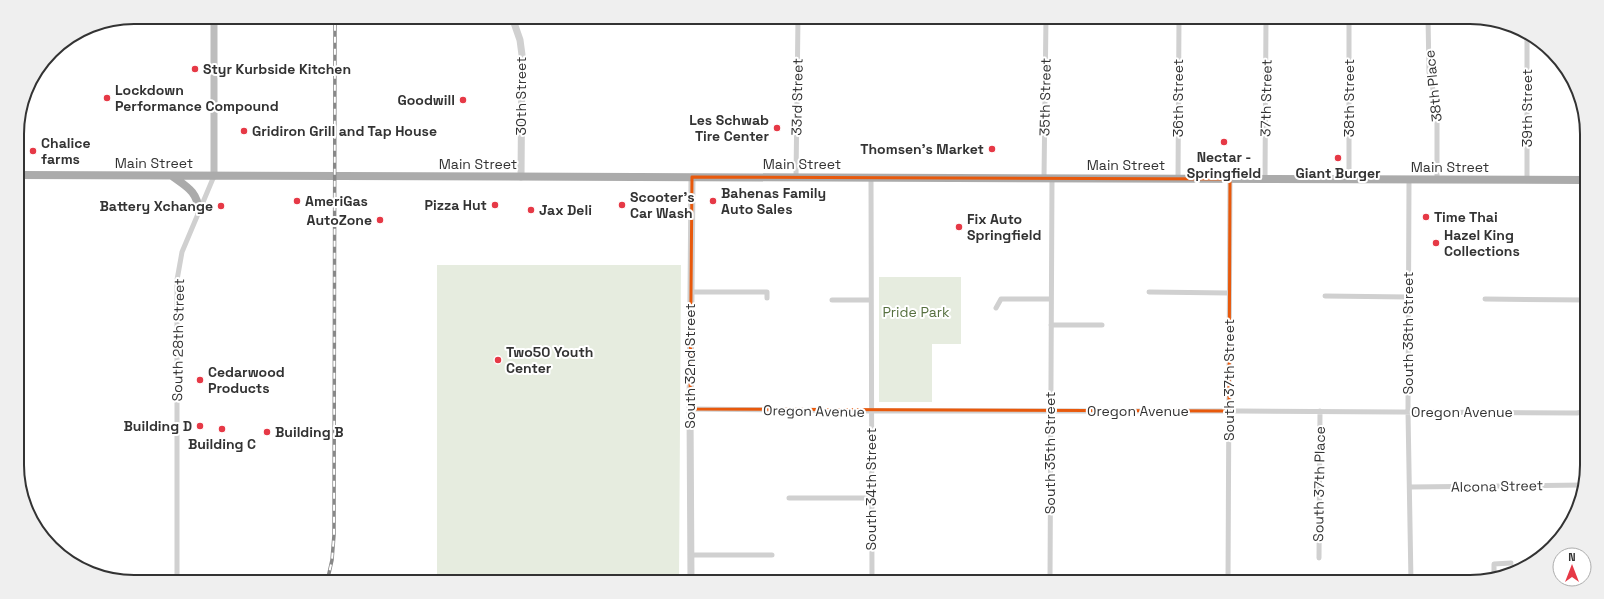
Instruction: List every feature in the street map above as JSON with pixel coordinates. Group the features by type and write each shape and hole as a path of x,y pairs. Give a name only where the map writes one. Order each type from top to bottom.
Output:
{"main road":[{"path":"214,24 214,176"},
{"name":"Main Street","path":"24,175 1580,180"},
{"path":"172,176 191,190 195,195 198,201 199,210"}],"street":[{"name":"30th Street","path":"514,24 520,40 522,55 521,177"},
{"name":"33rd Street","path":"796,177 798,24"},
{"name":"35th Street","path":"1046,24 1048,178"},
{"name":"36th Street","path":"1178,179 1179,24"},
{"name":"37th Street","path":"1265,179 1266,24"},
{"name":"38th Street","path":"1349,24 1349,179"},
{"name":"38th Place","path":"1428,24 1429,72 1437,107 1437,180"},
{"name":"39th Street","path":"1527,40 1527,180"},
{"name":"South 28th Street","path":"177,575 177,280 182,252 214,176"},
{"name":"South 32nd Street","path":"691,575 690,409 692,177"},
{"name":"South 34th Street","path":"871,177 872,575"},
{"name":"South 35th Street","path":"1048,178 1051,325 1050,575"},
{"name":"South 37th Street","path":"1228,575 1230,179"},
{"name":"South 38th Street","path":"1409,180 1408,412 1411,575"},
{"path":"691,292 767,292 767,298"},
{"path":"1148,292 1229,293"},
{"path":"1325,296 1408,297"},
{"path":"996,308 1001,299 1050,299"},
{"path":"1485,299 1580,300"},
{"path":"832,300 871,300"},
{"path":"1051,325 1102,325"},
{"name":"Oregon Avenue","path":"690,409 1050,412 1320,411 1580,413"},
{"name":"South 37th Place","path":"1319,558 1320,411"},
{"name":"Alcona Street","path":"1410,487 1578,485"},
{"path":"789,498 871,498"},
{"path":"691,555 772,555"},
{"path":"1494,572 1494,564 1511,563"}],"highlighted area":[{"path":"692,177 1230,179 1229,411 690,409"}],"green space":[{"path":"437,265 681,265 679,575 437,575"},
{"name":"Pride Park","path":"879,277 961,277 961,344 932,344 932,402 879,402"}],"railway":[{"path":"329,575 332,560 334,535 335,24"}],"place":[{"name":"Styr Kurbside Kitchen","path":"195,69"},
{"name":"Lockdown Performance Compound","path":"107,98"},
{"name":"Goodwill","path":"463,100"},
{"name":"Les Schwab Tire Center","path":"777,128"},
{"name":"Gridiron Grill and Tap House","path":"244,131"},
{"name":"Nectar - Springfield","path":"1224,142"},
{"name":"Thomsen's Market","path":"992,149"},
{"name":"Chalice farms","path":"33,151"},
{"name":"Giant Burger","path":"1338,158"},
{"name":"AmeriGas","path":"297,201"},
{"name":"Bahenas Family Auto Sales","path":"713,201"},
{"name":"Pizza Hut","path":"495,205"},
{"name":"Scooter’s Car Wash","path":"622,205"},
{"name":"Battery Xchange","path":"221,206"},
{"name":"Jax Deli","path":"531,210"},
{"name":"Time Thai","path":"1426,217"},
{"name":"AutoZone","path":"380,220"},
{"name":"Fix Auto Springfield","path":"959,227"},
{"name":"Hazel King Collections","path":"1436,243"},
{"name":"Two50 Youth Center","path":"498,360"},
{"name":"Cedarwood Products","path":"200,380"},
{"name":"Building D","path":"200,426"},
{"name":"Building C","path":"222,429"},
{"name":"Building B","path":"267,432"}]}
